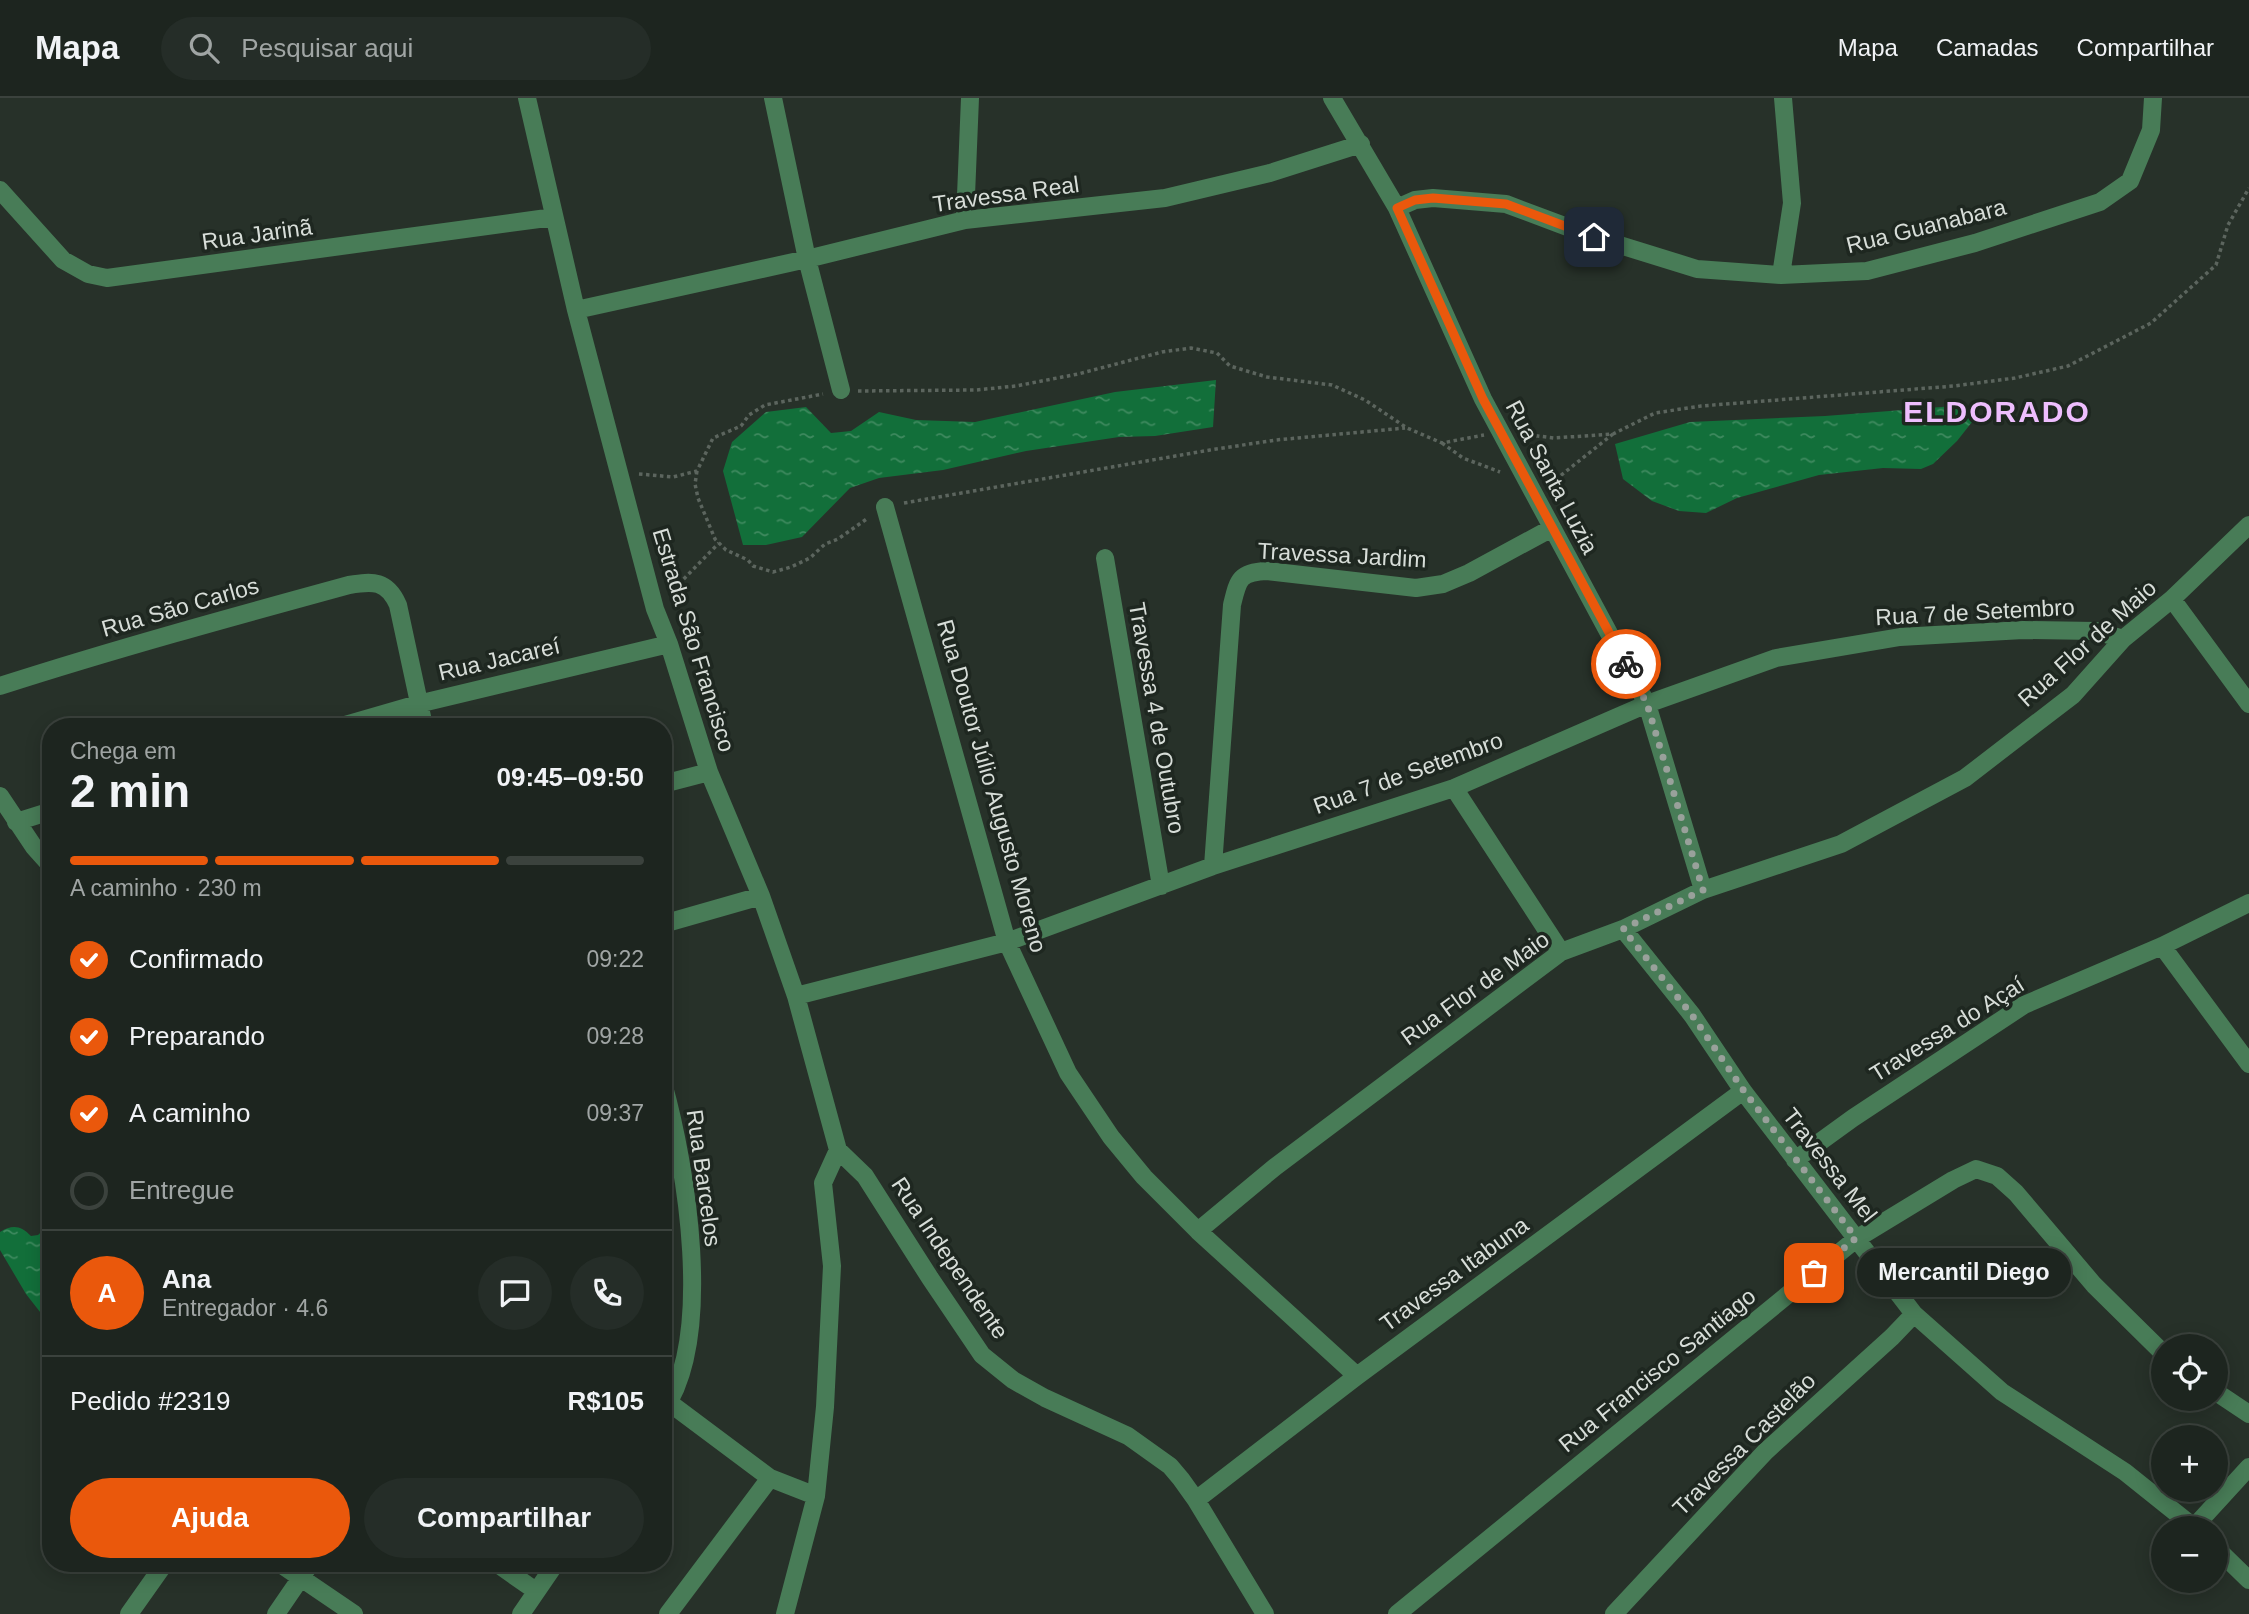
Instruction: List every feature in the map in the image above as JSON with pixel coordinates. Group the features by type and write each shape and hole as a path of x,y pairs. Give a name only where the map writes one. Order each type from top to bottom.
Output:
{"street":[{"name":"Estrada São Francisco","path":"527,98 576,310 655,609 669,644 709,772 761,897 796,996 838,1150"},
{"path":"773,98 807,259 841,390"},
{"path":"965,220 970,98"},
{"name":"Rua Santa Luzia","path":"1332,98 1397,208 1478,387 1647,704 1703,890"},
{"path":"1781,275 1792,203 1783,98"},
{"name":"Rua Guanabara","path":"1397,208 1415,200 1433,198 1506,204 1594,237 1697,269 1781,275 1867,271 1975,243 2100,202 2130,181 2151,130 2153,98"},
{"name":"Travessa Real","path":"576,310 807,259 965,220 1165,198 1270,173 1361,144"},
{"name":"Rua Jarinã","path":"0,190 63,260 88,274 107,278 554,217"},
{"name":"Rua Doutor Júlio Augusto Moreno","path":"885,507 1007,942 1068,1073 1111,1138 1144,1177 1198,1231 1357,1376"},
{"name":"Rua Flor de Maio","path":"1198,1231 1275,1167 1561,953 1623,929 1703,890 1841,844 1965,778 2073,695 2123,639 2172,600 2249,525"},
{"name":"Travessa Jardim","path":"1213,866 1232,605 1239,582 1245,575 1253,571 1267,571 1416,588 1443,584 1552,528"},
{"name":"Travessa 4 de Outubro","path":"1105,558 1161,886"},
{"name":"Rua São Carlos","path":"0,687 195,627 349,585 375,583 388,590 398,606 418,704"},
{"path":"2172,600 2249,704"},
{"name":"Rua 7 de Setembro","path":"796,996 1007,942 1213,866 1454,788 1647,704 1776,658 1900,637 2024,631 2096,631 2123,639"},
{"name":"Rua Jacareí","path":"370,718 669,644"},
{"path":"418,704 422,718"},
{"path":"672,782 709,772"},
{"path":"1454,788 1561,953"},
{"path":"0,796 16,822 42,855"},
{"path":"16,822 42,814"},
{"path":"672,922 761,897"},
{"name":"Travessa do Açaí","path":"1795,1160 1853,1118 2025,1004 2162,946 2249,902"},
{"name":"Travessa Mel","path":"1623,929 1692,1015 1795,1160 1914,1314 2001,1392 2125,1472 2180,1516"},
{"path":"2162,946 2249,1063"},
{"name":"Travessa Itabuna","path":"1196,1500 1357,1376 1744,1091"},
{"name":"Rua Barcelos","path":"672,1116 686,1200 691,1260 691,1307 687,1354 672,1388"},
{"path":"785,1614 816,1496 825,1407 832,1266 823,1183 838,1150"},
{"name":"Rua Independente","path":"838,1150 865,1176 982,1355 1013,1381 1128,1436 1170,1466 1196,1500 1265,1614"},
{"name":"Rua Francisco Santiago","path":"1396,1614 1856,1238 1976,1169 1997,1176 2016,1194 2094,1285 2151,1341"},
{"name":"Travessa Castelão","path":"1614,1614 1765,1452 1914,1314"},
{"path":"2228,1400 2249,1414"},
{"path":"672,1409 770,1478 816,1496"},
{"path":"2204,1516 2249,1466"},
{"path":"668,1614 770,1478"},
{"path":"2228,1560 2249,1580"},
{"path":"129,1614 159,1572"},
{"path":"276,1614 305,1572"},
{"path":"308,1572 354,1614"},
{"path":"509,1572 536,1591"},
{"path":"521,1614 550,1572"}],"path":[{"path":"1407,428 1358,431 1236,446 885,507 838,539 825,544 810,558 773,572 754,566 748,560 726,550 707,522 695,484 697,471 713,438 741,426 749,415 765,405 841,390 976,390 1016,386 1078,374 1162,352 1191,348 1217,353 1230,366 1267,377 1332,385 1365,400 1407,428 1442,443 1463,458 1531,489 1613,434 1655,413 1700,406 1954,386 2015,378 2068,366 2151,323 2216,265 2228,225 2249,188"},
{"path":"1442,443 1501,432 1554,438 1613,434"},
{"path":"620,472 673,477 697,471"},
{"path":"655,609 719,542"}],"water":[{"path":"1216,380 1213,427 1026,451 943,470 879,478 850,488 802,537 766,545 743,545 723,471 732,442 766,412 806,407 831,433 851,431 879,412 916,420 975,422 1115,392"},
{"path":"1967,405 1976,417 1957,441 1933,464 1921,469 1883,468 1819,475 1737,498 1706,513 1679,511 1652,501 1623,479 1615,444 1690,422 1825,416"},
{"path":"17,1227 31,1236 42,1231 42,1314 26,1294 0,1250 0,1232 9,1228"}],"way so far":[{"path":"1626,664 1647,704 1703,890 1623,929 1692,1015 1744,1091 1856,1238 1814,1273"}],"place":[{"name":"Mercantil Diego","path":"1814,1273"}],"district":[{"name":"ELDORADO","path":"1997,412"}],"route":[{"path":"1594,237 1506,204 1433,198 1415,200 1397,208 1483,399 1626,664"}]}
